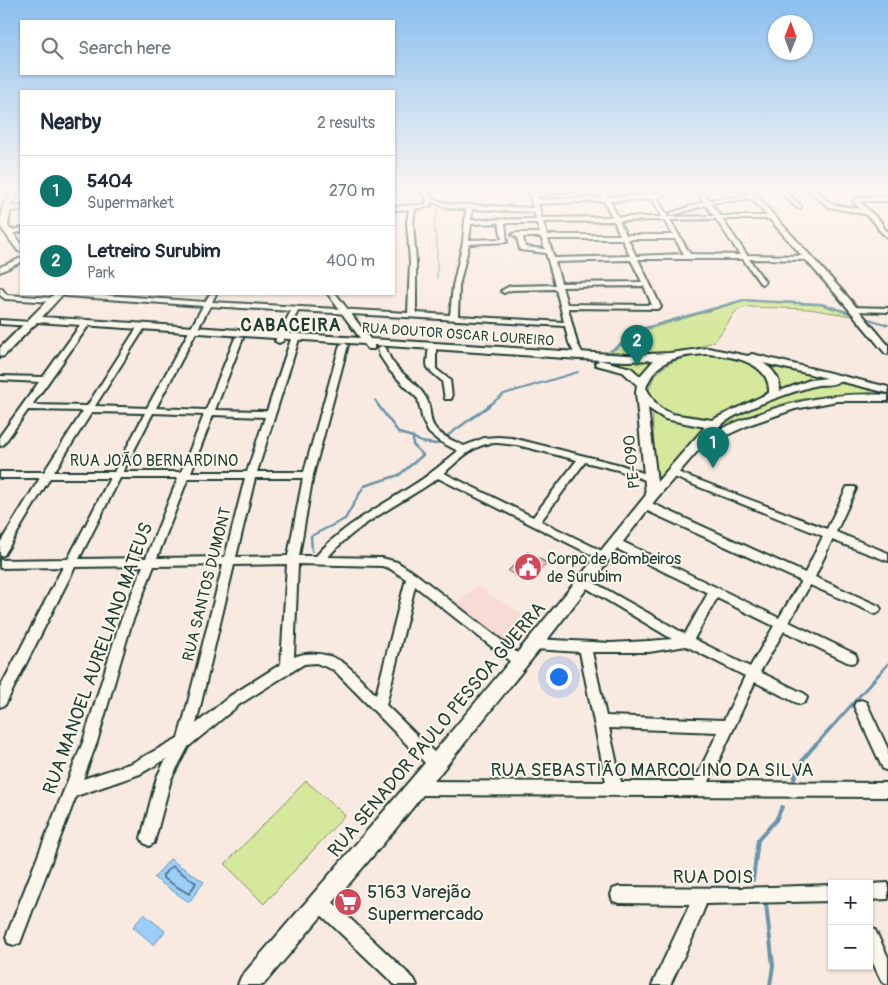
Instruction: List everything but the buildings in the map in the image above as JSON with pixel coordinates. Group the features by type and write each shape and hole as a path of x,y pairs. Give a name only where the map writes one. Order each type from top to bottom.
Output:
{"main road":[{"path":"10,236 20,248"},
{"path":"788,236 865,322 888,351"},
{"path":"333,295 370,345"},
{"path":"0,354 34,321 56,296"},
{"name":"RUA DOUTOR OSCAR LOUREIRO","path":"34,321 370,345 627,358 669,356"},
{"name":"RUA DOUTOR OSCAR LOUREIRO","path":"193,332 240,338 280,338"},
{"name":"RUA DOUTOR OSCAR LOUREIRO","path":"295,339 344,345 370,345 382,348 432,348 607,363 627,370 641,386 651,406 669,417 684,421 714,424"},
{"name":"PE-090","path":"648,500 641,386 644,374 648,369 669,356 708,351 735,353 888,390"},
{"name":"PE-090","path":"735,353 760,365 769,373 774,382 774,395 761,402"},
{"name":"PE-090","path":"648,500 714,424 742,408 814,382 834,381 874,386"},
{"name":"PE-090","path":"697,445 744,422 798,403 830,398 870,396 888,398"},
{"name":"RUA SENADOR PAULO PESSOA GUERRA","path":"249,985 535,644 648,500"}],"street":[{"path":"411,236 413,262 412,316"},
{"path":"454,318 456,286 466,236"},
{"path":"466,242 504,239 516,236"},
{"path":"520,236 521,248 527,251 548,251"},
{"path":"580,356 573,343 544,236 676,236 688,256"},
{"path":"731,236 762,282"},
{"path":"564,306 657,307 624,237"},
{"path":"551,260 688,256 808,258"},
{"path":"0,270 20,260"},
{"path":"504,291 510,288 646,284"},
{"path":"0,290 5,297 56,296"},
{"path":"80,295 568,324"},
{"path":"0,701 150,411 213,295"},
{"path":"280,338 296,309"},
{"path":"855,311 888,310"},
{"path":"0,322 34,321"},
{"path":"0,443 85,325"},
{"path":"0,552 141,328"},
{"name":"RUA MANOEL AURELIANO MATEUS","path":"14,937 90,742 125,625 240,338"},
{"name":"RUA SANTOS DUMONT","path":"149,838 164,777 183,742 200,684 251,475 295,339"},
{"path":"287,667 293,560 308,475 344,345"},
{"path":"382,348 384,358 389,365 422,398 425,404 427,422 432,432 464,450"},
{"path":"432,348 431,369 446,380 448,397"},
{"path":"0,378 45,380"},
{"path":"26,407 270,414"},
{"path":"319,560 332,544 348,532 437,474 464,450 482,441 501,440 583,458 626,469 648,478"},
{"path":"534,523 583,458"},
{"path":"672,473 888,557"},
{"path":"437,474 604,556"},
{"name":"RUA JOÃO BERNARDINO","path":"0,475 308,475"},
{"path":"698,789 754,673 808,579 852,489"},
{"path":"648,500 808,579 874,609"},
{"path":"615,543 784,623 851,658"},
{"path":"0,564 293,560 382,562 393,565 412,576 520,662"},
{"path":"379,708 412,576"},
{"path":"584,581 687,642 754,673 800,698"},
{"path":"535,644 585,647 667,646 687,642 715,591"},
{"path":"585,647 615,789"},
{"path":"72,790 135,769 183,742 235,700 292,662 316,658 338,666 436,764"},
{"path":"862,706 888,764"},
{"path":"601,722 729,726"},
{"name":"RUA SEBASTIÃO MARCOLINO DA SILVA","path":"416,788 888,790"},
{"path":"873,892 888,891"},
{"name":"RUA DOIS","path":"619,895 701,896 828,893"},
{"path":"661,985 686,934 701,896"},
{"path":"319,901 408,985"},
{"path":"873,944 888,976"}],"shaded area":[{"path":"476,586 535,621 508,651 453,606"}],"green space":[{"path":"743,301 821,305 852,316 809,309 748,307 737,310 715,341 685,352 669,355 605,356 645,330"},
{"path":"715,355 738,359 752,365 769,382 768,391 727,414 706,419 675,415 665,411 651,399 649,390 653,380 658,372 666,366 684,358"},
{"path":"604,360 655,360 640,377 631,369"},
{"path":"758,360 825,378 804,381 783,389 774,374"},
{"path":"831,383 853,385 888,393 888,395 845,394 803,399 769,408 717,428 747,410 776,398 811,385"},
{"path":"653,412 678,423 708,426 658,483 655,482"},
{"path":"306,781 345,815 264,904 225,864"}],"water":[{"path":"170,859 204,882 189,902 154,878"},
{"path":"144,914 165,931 154,945 133,927"}],"waterway":[{"path":"436,236 437,278"},
{"path":"610,351 645,328 743,300 822,304 854,314"},
{"path":"862,317 888,325"},
{"path":"488,406 504,394 578,372"},
{"path":"375,400 379,406"},
{"path":"378,405 399,433 413,437"},
{"path":"413,437 421,442 436,444 490,405"},
{"path":"312,551 311,536 345,519 364,486 399,475 423,455 413,445 413,437"},
{"path":"814,747 888,664"},
{"path":"794,778 804,758 815,745"},
{"path":"753,880 758,840 776,820 782,807"},
{"path":"766,904 773,966 770,985"}],"place":[{"name":"Letreiro Surubim","path":"637,366"},
{"name":"5404","path":"713,468"},
{"name":"Corpo de Bombeiros de Surubim","path":"528,567"},
{"name":"5163 Varejão Supermercado","path":"348,902"}],"district":[{"name":"CABACEIRA","path":"291,325"}]}
